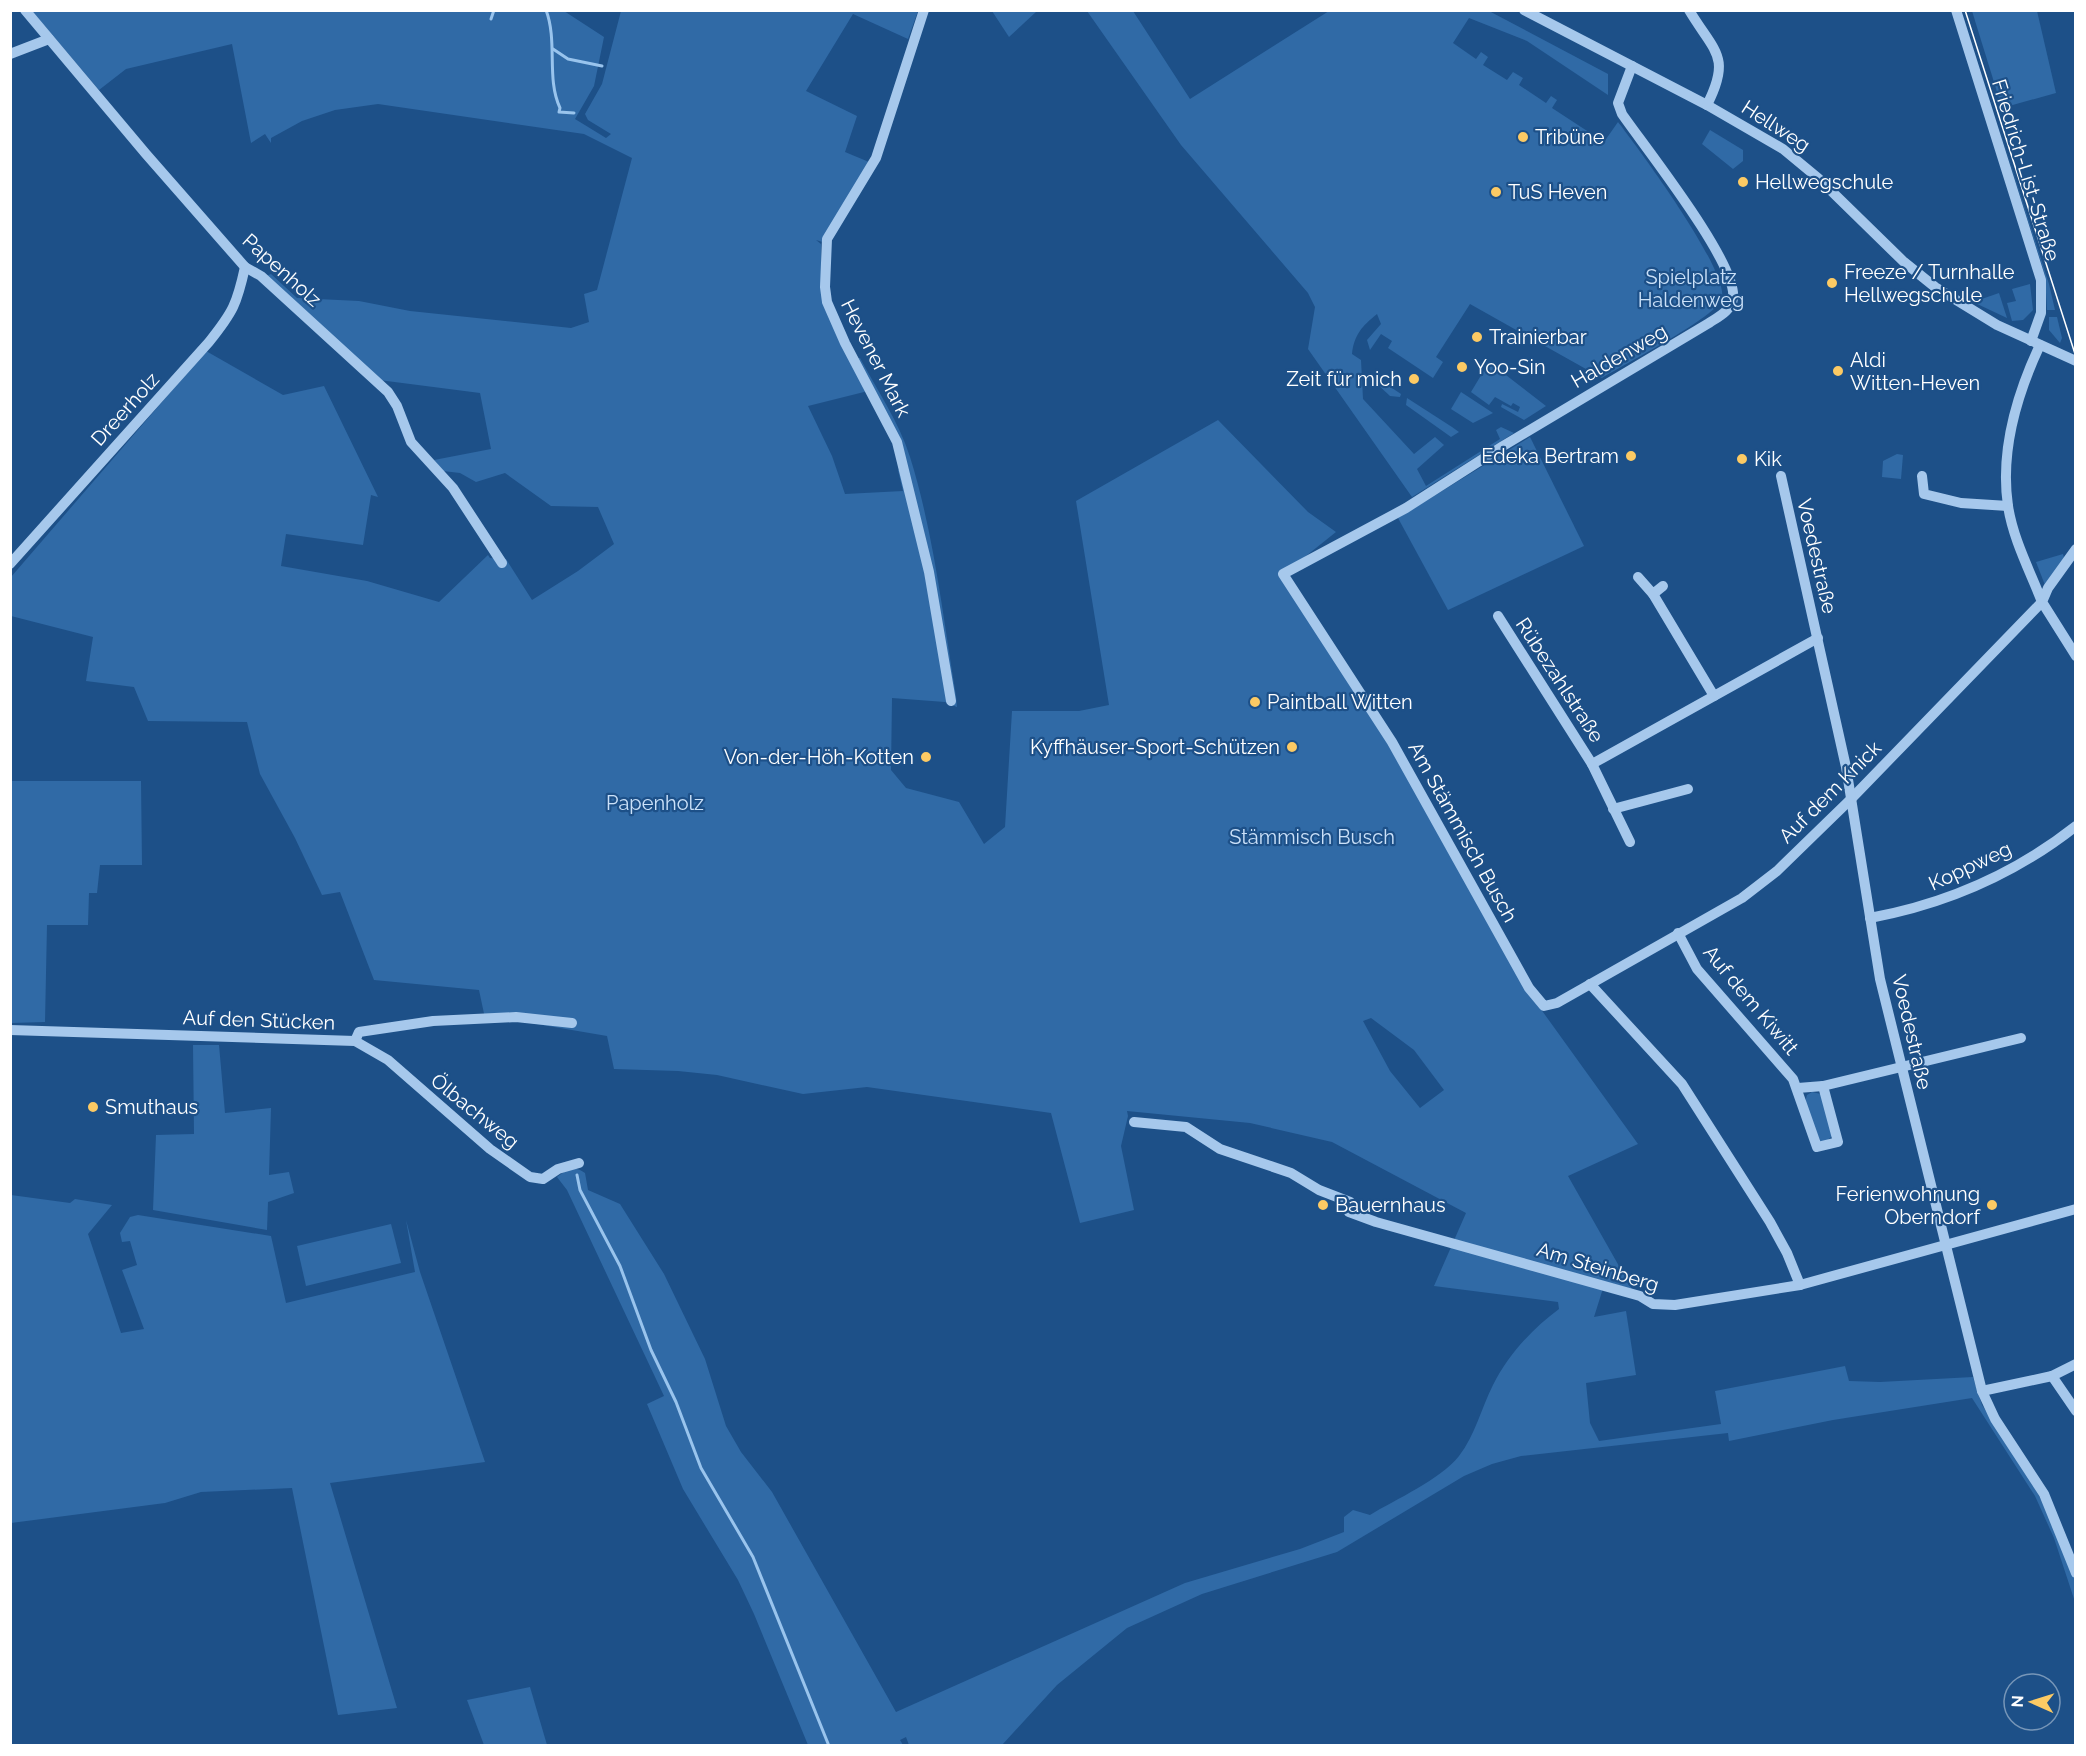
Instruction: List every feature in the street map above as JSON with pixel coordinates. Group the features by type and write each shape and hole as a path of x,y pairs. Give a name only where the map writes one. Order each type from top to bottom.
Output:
{"street":[{"name":"Papenholz","path":"25,10 245,267 261,276 388,392 411,442 453,488 502,562"},
{"name":"Hevener Mark","path":"924,10 880,149 827,239 825,287 827,302 845,344 897,442 929,572 951,701"},
{"name":"Hellweg","path":"1524,10 1707,105 1783,149 1818,178 1904,262 1935,287 1980,316 2076,361"},
{"path":"1689,10 1720,59 1721,68 1716,88 1707,105"},
{"name":"Friedrich-List-Straße","path":"1956,10 2038,267 2042,306 2035,343"},
{"path":"10,54 49,39"},
{"name":"Haldenweg","path":"1283,574 1406,508 1512,440 1709,323 1729,308 1733,300 1731,282 1696,215 1622,114 1618,103 1632,66"},
{"name":"Dreerholz","path":"10,564 230,316 240,295 245,267"},
{"path":"2035,343 2013,422 2009,455 2008,506 2042,602 2076,656"},
{"name":"Voedestraße","path":"1781,476 1818,638 1851,799 1881,981 1982,1391 1995,1419 2044,1494 2076,1573"},
{"path":"1922,476 1924,494 1961,503 2008,506"},
{"name":"Auf dem Knick","path":"1529,988 1544,1006 1557,1003 1742,898 1777,871 1851,799 2042,602 2048,588 2076,549"},
{"name":"Am Stämmisch Busch","path":"1283,574 1392,742 1529,988"},
{"path":"1638,577 1653,594 1714,696"},
{"path":"1653,594 1663,586"},
{"name":"Rübezahlstraße","path":"1498,616 1592,764 1630,842"},
{"name":"Rübezahlstraße","path":"1592,764 1818,638"},
{"path":"1613,809 1688,789"},
{"name":"Koppweg","path":"1870,918 1915,909 1990,880 2026,860 2076,825"},
{"name":"Auf dem Kiwitt","path":"1678,933 1697,969 1787,1071 1798,1088 1817,1147 1838,1142 1823,1086"},
{"path":"1590,984 1682,1084 1770,1222 1787,1253 1800,1285"},
{"name":"Auf den Stücken","path":"10,1030 355,1041 359,1032 433,1021 516,1017 572,1023"},
{"path":"1798,1088 1823,1086 1901,1065 2021,1038"},
{"name":"Ölbachweg","path":"355,1041 388,1060 470,1134 530,1177 543,1179 558,1169 579,1163"},
{"name":"Am Steinberg","path":"1134,1122 1186,1127 1220,1149 1291,1173 1319,1190 1336,1194 1350,1202 1349,1212 1376,1222 1640,1296 1653,1304 1675,1305 1800,1285 2076,1209"},
{"path":"1982,1391 2052,1376 2076,1364"},
{"path":"2052,1376 2076,1411"}],"green space":[{"name":"Stämmisch Busch","path":"32,11 564,11 604,37 594,86 575,119 606,138 611,134 588,120 585,114 602,84 621,11 918,11 908,39 853,14 806,91 857,116 845,152 869,162 881,139 829,244 816,240 821,244 821,287 857,358 860,358 894,419 910,457 932,546 956,696 957,707 945,702 892,698 891,770 906,788 959,802 984,844 1005,827 1012,711 1079,711 1109,705 1076,501 1218,420 1308,512 1336,532 1281,576 1413,781 1530,994 1638,1144 1568,1176 1632,1289 1605,1282 1594,1317 1626,1311 1636,1375 1586,1383 1590,1423 1599,1441 1721,1424 1715,1391 1845,1366 1849,1381 1880,1382 1973,1377 1982,1405 2026,1472 2075,1562 2075,1602 2054,1538 2035,1496 1972,1398 1833,1420 1729,1441 1728,1433 1521,1456 1492,1464 1464,1476 1337,1552 1202,1594 1127,1628 1057,1685 1002,1745 909,1745 906,1737 900,1740 903,1745 808,1745 738,1580 683,1489 647,1404 664,1396 567,1190 557,1177 564,1172 574,1169 585,1173 588,1190 620,1204 664,1274 705,1359 726,1426 741,1452 772,1492 896,1712 1185,1583 1300,1549 1344,1532 1344,1517 1353,1510 1370,1515 1429,1481 1459,1456 1506,1363 1530,1334 1559,1309 1558,1302 1434,1286 1466,1213 1332,1142 1250,1123 1127,1111 1128,1116 1121,1146 1134,1210 1080,1223 1051,1113 867,1087 803,1094 717,1075 614,1069 607,1036 519,1021 486,1023 479,990 374,980 340,892 322,895 295,838 260,774 247,722 148,721 134,687 86,681 93,637 11,616 11,577 206,351 283,395 324,386 378,497 371,495 363,545 286,534 281,566 367,581 439,602 488,555 490,558 506,559 532,600 578,571 614,544 598,507 551,506 505,473 476,482 460,473 443,471 434,460 491,449 480,393 379,380 266,276 271,274 297,298 359,301 410,311 571,328 589,322 584,294 597,290 632,158 584,134 378,104 335,110 302,121 271,138 271,143 265,134 251,143 232,44 126,69 99,90","holes":["872,390 907,468 898,470 903,491 845,494 832,456 808,406","1371,1018 1414,1050 1444,1090 1420,1108 1390,1071 1363,1021"]},
{"path":"992,11 1037,11 1009,37"},
{"name":"Spielplatz Haldenweg","path":"1087,11 1133,11 1190,99 1329,11 1489,11 1608,74 1608,95 1527,41 1469,18 1453,43 1476,59 1481,52 1488,57 1483,65 1507,80 1513,72 1523,78 1519,85 1546,103 1551,96 1557,100 1552,108 1604,142 1618,122 1644,156 1699,240 1721,288 1721,301 1714,309 1685,330 1602,378 1470,304 1436,357 1443,362 1433,378 1388,348 1392,341 1381,334 1370,350 1367,340 1381,324 1377,314 1360,331 1353,347 1352,354 1361,360 1363,399 1414,454 1435,437 1444,445 1417,469 1426,486 1500,439 1496,430 1501,427 1514,433 1412,497 1308,349 1315,307 1308,293 1181,145"},
{"path":"1972,11 2037,11 2056,93 2002,108"},
{"path":"1995,115 2049,284 2055,310 2047,310 2045,275"},
{"path":"1710,130 1743,150 1743,161 1733,169 1702,144"},
{"path":"2030,284 2033,310 2023,320 2012,321 2007,303 2016,301 2012,289"},
{"path":"1999,293 2007,318 1973,302"},
{"path":"2049,317 2057,317 2062,338 2060,343 2049,330"},
{"path":"1489,362 1546,406 1524,420 1501,407 1502,404 1518,412 1520,407 1513,403 1511,406 1495,397 1489,405 1471,392"},
{"path":"1374,376 1401,394 1400,397 1390,396 1375,382"},
{"path":"1461,392 1493,413 1473,423 1451,409"},
{"path":"1407,398 1459,432 1451,437 1406,405"},
{"path":"1530,437 1584,546 1448,610 1398,518"},
{"path":"1897,454 1903,455 1901,479 1882,477 1883,461"},
{"path":"2063,554 2064,558 2045,585 2036,562"},
{"path":"10,781 141,781 142,865 100,865 97,893 89,893 88,925 47,925 45,1022 11,1023"},
{"path":"193,1045 219,1045 225,1113 271,1108 269,1175 289,1172 294,1193 268,1202 267,1230 153,1210 156,1135 194,1134"},
{"path":"1812,1092 1821,1094 1832,1136 1827,1141 1820,1141 1805,1102 1807,1095"},
{"path":"11,1195 70,1203 75,1199 112,1205 88,1234 121,1333 144,1329 122,1270 137,1265 130,1241 122,1242 120,1233 130,1217 138,1215 271,1236 286,1303 415,1272 406,1220 420,1272 485,1462 330,1483 397,1708 338,1715 292,1488 201,1492 165,1503 11,1523"},
{"path":"391,1224 401,1263 306,1286 297,1246"},
{"path":"530,1687 547,1745 484,1745 467,1700"}],"waterway":[{"path":"491,19 494,10"},
{"path":"546,10 559,112 574,113"},
{"path":"553,49 568,59 602,66"},
{"path":"577,1175 580,1190 620,1266 651,1350 676,1402 701,1468 753,1557 829,1746"}],"tram line":[{"path":"1965,10 2076,357"}],"place":[{"name":"Tribüne","path":"1523,137"},
{"name":"Hellwegschule","path":"1743,182"},
{"name":"TuS Heven","path":"1496,192"},
{"name":"Freeze / Turnhalle Hellwegschule","path":"1832,283"},
{"name":"Trainierbar","path":"1477,337"},
{"name":"Yoo-Sin","path":"1462,367"},
{"name":"Aldi Witten-Heven","path":"1838,371"},
{"name":"Zeit für mich","path":"1414,379"},
{"name":"Edeka Bertram","path":"1631,456"},
{"name":"Kik","path":"1742,459"},
{"name":"Paintball Witten","path":"1255,702"},
{"name":"Kyffhäuser-Sport-Schützen","path":"1292,747"},
{"name":"Von-der-Höh-Kotten","path":"926,757"},
{"name":"Smuthaus","path":"93,1107"},
{"name":"Bauernhaus","path":"1323,1205"},
{"name":"Ferienwohnung Oberndorf","path":"1992,1205"}]}
